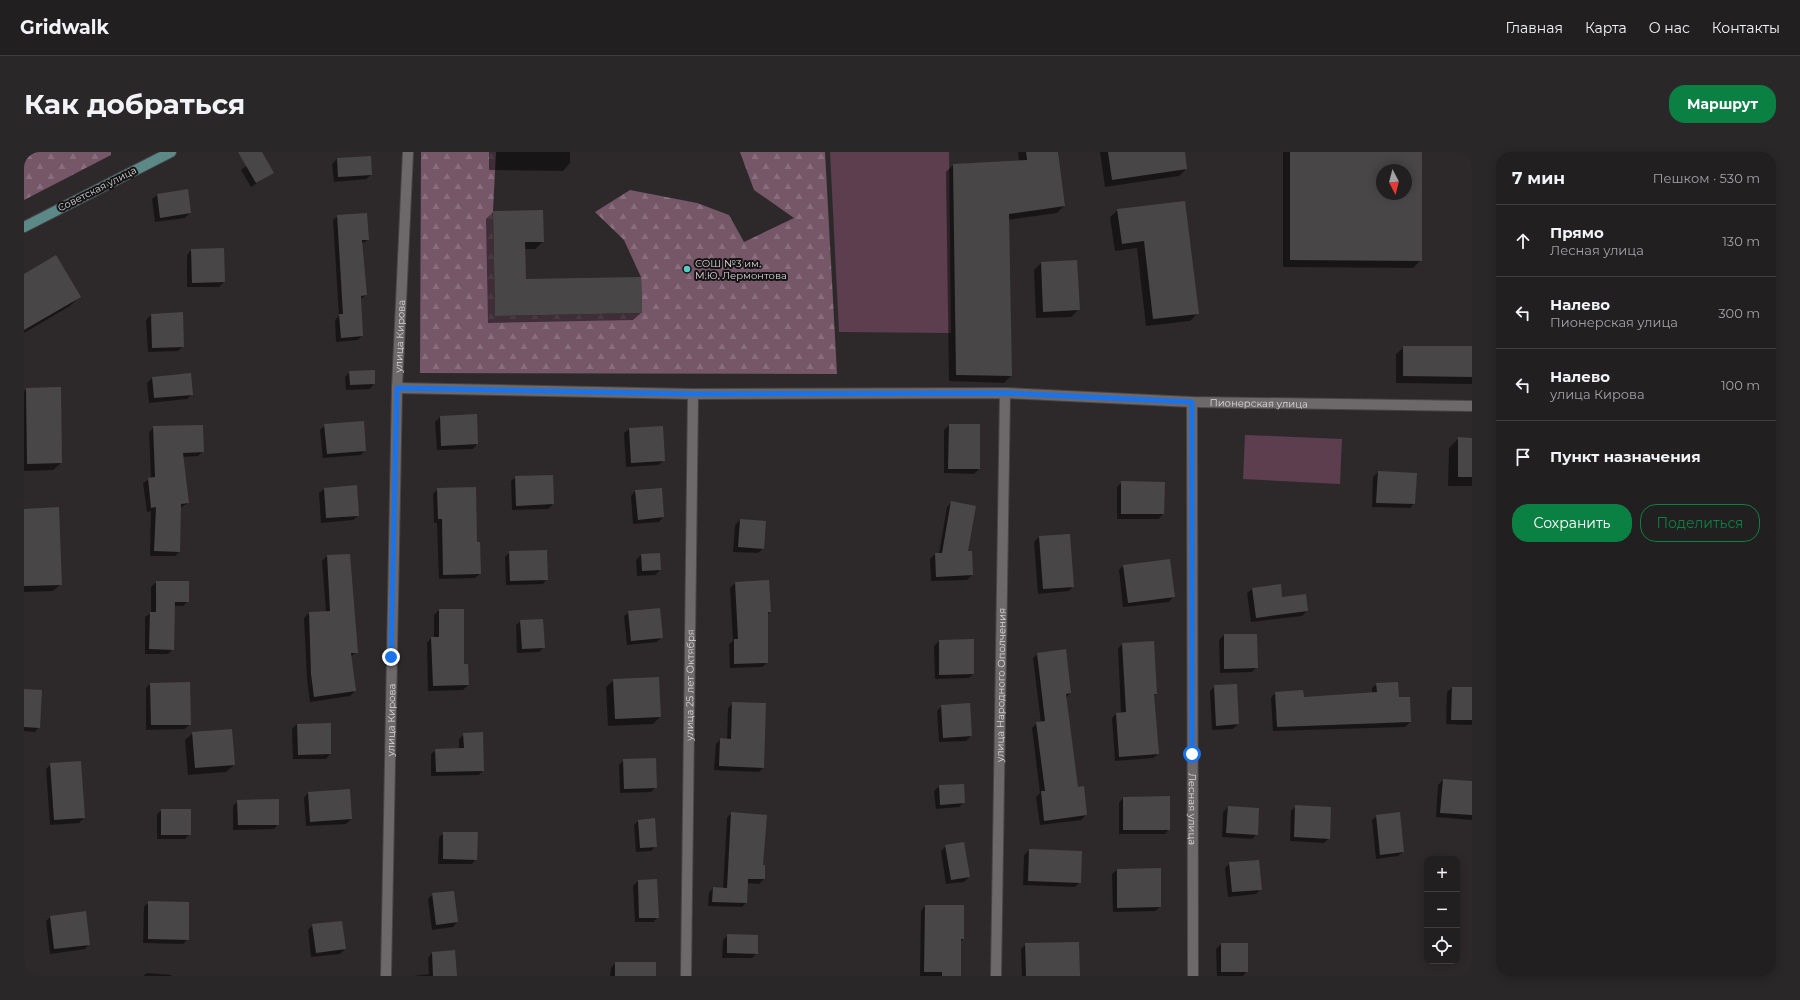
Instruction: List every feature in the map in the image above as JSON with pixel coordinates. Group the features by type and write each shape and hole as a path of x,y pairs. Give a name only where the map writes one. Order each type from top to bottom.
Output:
{"main road":[{"name":"Советская улица","path":"24,227 171,152"}],"street":[{"name":"улица Кирова","path":"386,976 397,388 408,152"},
{"name":"Пионерская улица","path":"397,388 693,394 1005,393 1192,402 1472,406"},
{"name":"улица Народного Ополчения","path":"996,976 1005,393"},
{"name":"улица 25 лет Октября","path":"686,976 693,394"},
{"name":"Лесная улица","path":"1192,402 1193,976"}],"green space":[{"path":"24,152 111,152 111,155 24,200"},
{"path":"421,152 496,152 493,211 495,316 642,313 641,277 624,240 595,212 630,190 697,203 729,215 744,242 794,218 754,190 740,152 825,152 837,374 420,373"}],"shaded area":[{"path":"830,152 949,152 951,333 839,332"},
{"path":"1245,435 1342,439 1340,484 1243,479"}],"building":[{"path":"238,152 262,152 274,173 256,183"},
{"path":"1026,152 1058,152 1065,206 1009,214 1012,376 956,375 953,164 1027,160"},
{"path":"1108,152 1185,152 1187,169 1112,180"},
{"path":"1290,152 1422,152 1422,261 1290,260"},
{"path":"371,156 372,175 338,177 337,158"},
{"path":"188,189 191,213 160,218 157,194"},
{"path":"1185,201 1199,314 1153,319 1144,241 1122,244 1117,209"},
{"path":"543,210 544,242 525,242 526,279 641,277 642,313 495,316 493,211"},
{"path":"367,213 369,240 362,240 367,295 361,296 363,336 341,338 339,314 343,314 337,215"},
{"path":"224,248 225,282 192,283 191,249"},
{"path":"56,255 81,297 24,330 24,274"},
{"path":"1077,260 1080,310 1043,312 1041,262"},
{"path":"183,312 184,347 152,348 151,314"},
{"path":"1403,346 1472,346 1472,377 1403,376"},
{"path":"375,370 375,384 350,385 349,371"},
{"path":"191,373 193,395 154,398 152,377"},
{"path":"61,387 62,463 27,464 26,388"},
{"path":"477,414 478,444 441,446 440,416"},
{"path":"364,421 366,451 327,454 324,424"},
{"path":"949,424 980,424 980,469 948,469"},
{"path":"203,425 204,452 183,453 189,503 181,504 180,552 154,551 156,507 151,508 148,478 155,477 153,426"},
{"path":"663,426 665,461 631,463 629,428"},
{"path":"1458,437 1472,438 1472,477 1458,477"},
{"path":"1378,471 1417,473 1415,504 1376,503"},
{"path":"553,475 554,504 516,506 515,476"},
{"path":"1121,481 1165,482 1164,514 1121,514"},
{"path":"357,485 359,516 326,518 324,488"},
{"path":"476,487 477,542 480,542 481,574 443,575 442,519 438,519 437,488"},
{"path":"662,488 664,517 638,520 635,490"},
{"path":"951,501 976,506 968,551 972,551 973,575 936,577 935,553 942,553"},
{"path":"59,507 62,585 24,586 24,509"},
{"path":"740,519 766,521 764,549 738,547"},
{"path":"1070,534 1074,587 1043,589 1039,536"},
{"path":"547,550 548,580 510,581 509,551"},
{"path":"660,553 661,570 642,571 641,554"},
{"path":"350,554 358,653 351,653 356,691 314,697 311,674 309,612 330,611 327,555"},
{"path":"1170,559 1175,597 1128,603 1123,565"},
{"path":"769,580 771,612 768,612 768,663 734,664 734,639 738,639 735,582"},
{"path":"156,581 189,581 189,602 175,602 174,650 149,649 150,612 156,612"},
{"path":"1281,584 1282,597 1306,594 1308,611 1256,618 1252,588"},
{"path":"660,608 663,638 631,641 628,611"},
{"path":"439,609 464,609 464,664 468,664 469,685 433,686 431,637 439,637"},
{"path":"543,619 545,648 522,649 520,620"},
{"path":"1224,634 1257,634 1258,668 1224,669"},
{"path":"974,639 974,674 939,675 939,640"},
{"path":"1154,641 1157,694 1154,694 1159,754 1119,757 1116,713 1126,712 1122,643"},
{"path":"1066,649 1071,693 1066,694 1078,787 1084,786 1087,815 1044,821 1041,791 1045,791 1036,722 1045,721 1037,653"},
{"path":"659,677 661,717 615,719 613,679"},
{"path":"190,682 191,725 151,725 150,683"},
{"path":"1398,682 1399,697 1410,697 1411,722 1277,727 1275,692 1303,690 1304,697 1377,692 1376,683"},
{"path":"1237,684 1239,724 1216,726 1214,685"},
{"path":"1452,687 1472,687 1472,720 1451,720"},
{"path":"24,689 42,690 40,728 24,727"},
{"path":"732,702 766,703 764,768 719,766 720,738 731,739"},
{"path":"970,703 972,736 943,738 941,705"},
{"path":"331,723 331,754 298,755 297,724"},
{"path":"232,729 235,765 195,768 192,732"},
{"path":"483,732 484,771 436,772 435,749 464,748 463,733"},
{"path":"656,758 657,788 624,789 623,759"},
{"path":"81,761 85,818 54,820 50,763"},
{"path":"1443,779 1472,781 1472,815 1440,813"},
{"path":"964,784 965,803 940,805 939,785"},
{"path":"350,789 352,819 310,822 308,792"},
{"path":"1170,796 1170,830 1123,830 1123,797"},
{"path":"279,799 279,825 238,825 237,800"},
{"path":"1295,805 1331,807 1330,839 1294,837"},
{"path":"1228,806 1259,808 1258,835 1226,833"},
{"path":"161,809 191,809 191,835 161,835"},
{"path":"731,812 767,815 763,865 765,865 765,879 748,879 747,903 712,902 713,887 727,888"},
{"path":"1400,812 1404,852 1380,855 1376,815"},
{"path":"655,818 657,847 640,848 638,820"},
{"path":"443,832 478,832 477,860 443,859"},
{"path":"964,842 970,877 951,880 945,845"},
{"path":"1029,849 1082,851 1081,883 1028,881"},
{"path":"1259,860 1262,890 1232,892 1229,862"},
{"path":"1161,868 1161,907 1117,908 1117,869"},
{"path":"657,879 659,918 639,918 638,880"},
{"path":"454,891 458,922 436,925 432,893"},
{"path":"148,901 189,902 189,940 148,939"},
{"path":"925,905 964,905 964,939 961,939 961,976 942,976 942,972 924,972"},
{"path":"86,911 90,945 54,949 50,916"},
{"path":"342,921 346,949 316,953 312,924"},
{"path":"727,934 758,935 758,954 727,953"},
{"path":"1079,942 1080,976 1026,976 1025,943"},
{"path":"1221,943 1248,943 1248,972 1221,972"},
{"path":"455,950 457,976 433,976 432,952"},
{"path":"615,962 656,962 656,976 615,976"}],"place":[{"name":"СОШ №3 им. М.Ю. Лермонтова","path":"687,269"}],"route":[{"path":"391,657 397,388 693,394 1005,393 1192,402 1192,754"}]}
